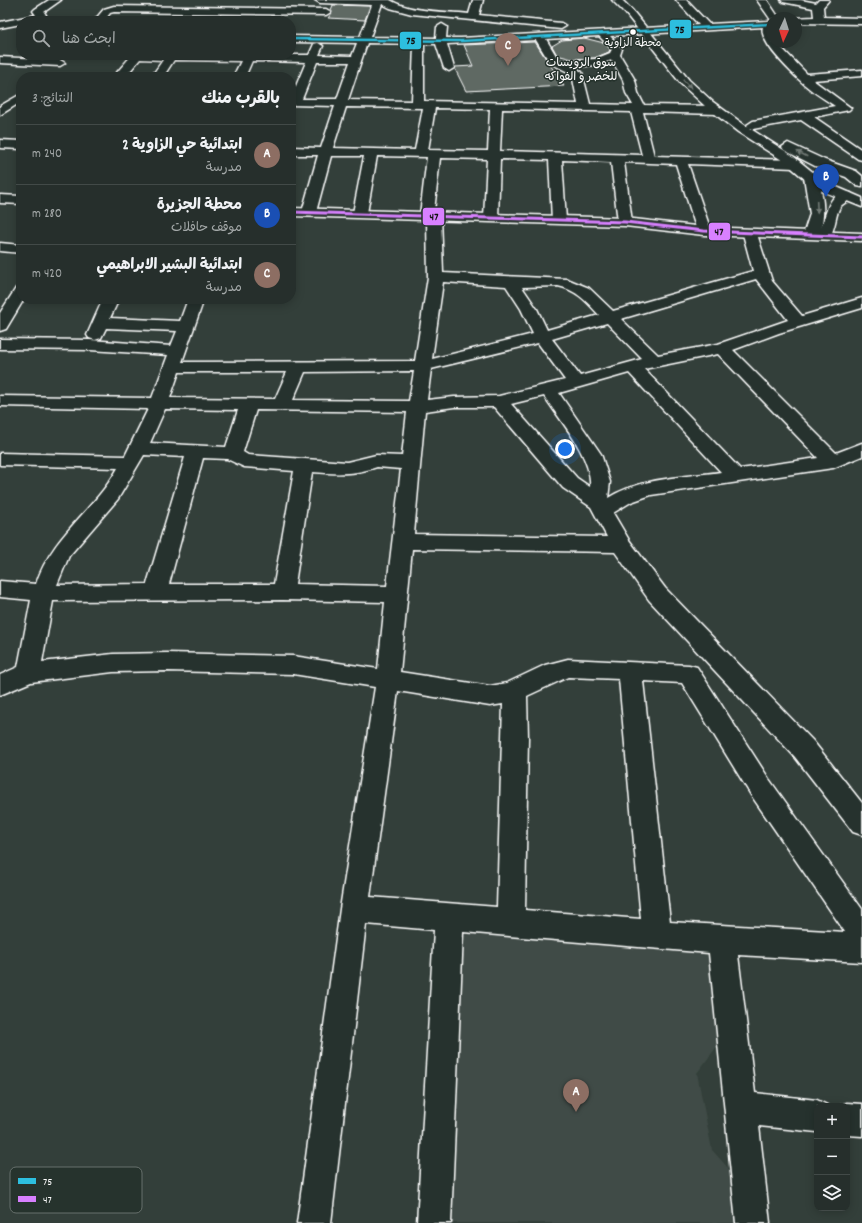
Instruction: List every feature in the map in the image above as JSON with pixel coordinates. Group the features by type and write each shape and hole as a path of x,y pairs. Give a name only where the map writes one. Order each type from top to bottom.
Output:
{"street":[{"path":"40,16 41,15 38,11 56,0"},
{"path":"135,9 146,0"},
{"path":"186,9 199,0"},
{"path":"268,16 275,0"},
{"path":"320,0 380,1 400,8 444,14 624,32"},
{"path":"322,24 329,0"},
{"path":"461,41 478,0"},
{"path":"617,0 687,68 711,94 719,108"},
{"path":"628,0 674,69 692,88 827,189 862,203"},
{"path":"681,0 706,26"},
{"path":"762,0 767,12"},
{"path":"786,0 821,3 819,20"},
{"path":"309,212 326,151 343,104 362,40 364,25 380,1"},
{"path":"104,16 109,10 135,9 326,12"},
{"path":"231,16 233,10"},
{"path":"444,14 441,42 449,68"},
{"path":"802,20 862,21"},
{"path":"0,25 16,22"},
{"path":"296,39 419,40 441,42 540,38 766,22"},
{"path":"0,30 16,31"},
{"path":"602,34 617,49 615,55 629,80 632,92 639,106 636,109 649,159"},
{"path":"540,38 554,61 577,72 584,108"},
{"path":"296,96 313,59 320,39"},
{"path":"314,1223 354,909 388,679 404,541 417,407 436,277 430,215 428,153 419,40"},
{"path":"753,125 851,107 803,78 777,48"},
{"path":"563,64 596,62 615,55"},
{"path":"296,58 356,59"},
{"path":"0,60 60,63"},
{"path":"50,72 63,60"},
{"path":"123,72 133,60"},
{"path":"160,72 168,60"},
{"path":"241,72 247,60"},
{"path":"674,69 687,68"},
{"path":"803,78 862,73"},
{"path":"0,111 16,100"},
{"path":"296,102 636,109 719,108 753,125 806,156 851,174 862,183"},
{"path":"491,218 496,106"},
{"path":"804,116 862,156"},
{"path":"0,144 16,145"},
{"path":"296,151 555,156 795,164"},
{"path":"360,213 371,152"},
{"path":"555,156 559,220"},
{"path":"617,158 625,222"},
{"path":"681,161 704,231"},
{"path":"811,177 815,172 819,171 862,170"},
{"path":"810,235 816,225 817,218 816,200 811,177"},
{"path":"824,235 829,225 834,205 846,196 862,188"},
{"path":"1,201 16,200"},
{"path":"296,212 625,222 704,231 750,234 862,237"},
{"path":"750,234 765,282 798,322"},
{"path":"0,247 16,248"},
{"path":"0,344 90,345 174,359 298,367 423,366 542,337 761,273"},
{"path":"436,277 511,282 543,282 573,285 584,291 608,317 654,360"},
{"path":"511,282 529,309 542,337 575,382"},
{"path":"0,326 16,299"},
{"path":"0,401 417,407 454,402 499,401 549,390 654,360 722,348 798,322 862,303"},
{"path":"90,345 109,304"},
{"path":"28,673 44,593 52,569 62,551 82,524 107,500 134,456 158,404 194,304"},
{"path":"102,322 186,326"},
{"path":"722,348 833,462"},
{"path":"281,406 298,367"},
{"path":"633,367 736,477"},
{"path":"549,390 592,454 600,482 600,506"},
{"path":"499,401 570,483 600,506 622,545 657,594 707,648 754,695 804,750 862,823"},
{"path":"233,453 249,404"},
{"path":"600,506 637,492 673,485 833,462 862,449"},
{"path":"0,458 134,456 196,451 233,453 235,456 244,461 304,465 358,468 376,461 411,463"},
{"path":"156,592 165,555 196,451"},
{"path":"282,592 304,465"},
{"path":"404,541 622,545"},
{"path":"0,589 44,593 282,592 398,594"},
{"path":"689,674 707,648"},
{"path":"0,685 28,673 113,663 167,662 293,665 490,696 502,696 515,692 564,668 689,674"},
{"path":"630,671 656,935"},
{"path":"689,674 760,787 862,932"},
{"path":"511,922 516,738 515,692"},
{"path":"354,909 656,935 862,948"},
{"path":"434,1223 449,917"},
{"path":"722,939 742,1108 753,1223"},
{"path":"742,1108 814,1116"},
{"path":"850,1119 862,1120"}],"shaded area":[{"path":"458,934 707,948 721,1041 697,1073 712,1150 736,1177 741,1223 442,1223"}],"building":[{"path":"333,5 370,6 365,20 328,18 332,13 331,10"},
{"name":"سوق الرويسات للخضر و الفواكه","path":"584,38 604,43 610,49 609,52 595,58 572,59 557,55 552,46 562,40"},
{"path":"535,42 564,86 466,91 455,69 455,67 473,66 464,45"}],"transit line":[{"name":"75","path":"296,39 461,41 766,24"},
{"name":"47","path":"296,212 625,222 704,231 862,237"}],"place":[{"name":"محطة الزاوية","path":"633,32"},
{"name":"سوق الرويسات للخضر و الفواكه","path":"581,49"},
{"name":"ابتدائية البشير الابراهيمي","path":"508,66"},
{"name":"محطة الجزيرة","path":"826,197"},
{"name":"ابتدائية حي الزاوية 2","path":"576,1112"}]}
